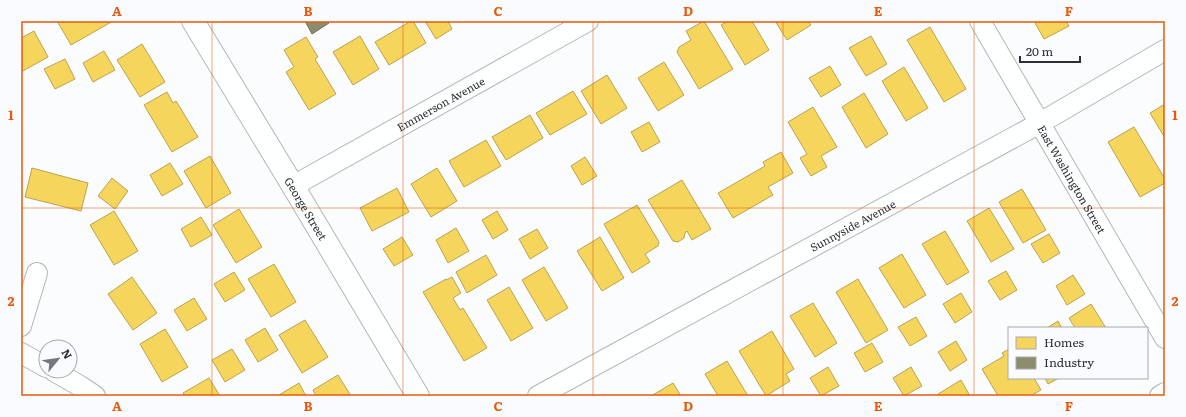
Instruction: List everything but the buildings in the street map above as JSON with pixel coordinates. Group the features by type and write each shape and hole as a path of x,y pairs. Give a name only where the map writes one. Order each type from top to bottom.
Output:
{"street":[{"name":"George Street","path":"193,21 418,396"},
{"name":"Emmerson Avenue","path":"293,186 588,21"},
{"name":"East Washington Street","path":"980,21 1165,338"},
{"name":"Sunnyside Avenue","path":"538,396 1040,123 1165,50"},
{"path":"21,326 37,273"},
{"path":"21,352 38,362"},
{"path":"68,379 95,396"},
{"path":"1160,396 1165,393"}]}
